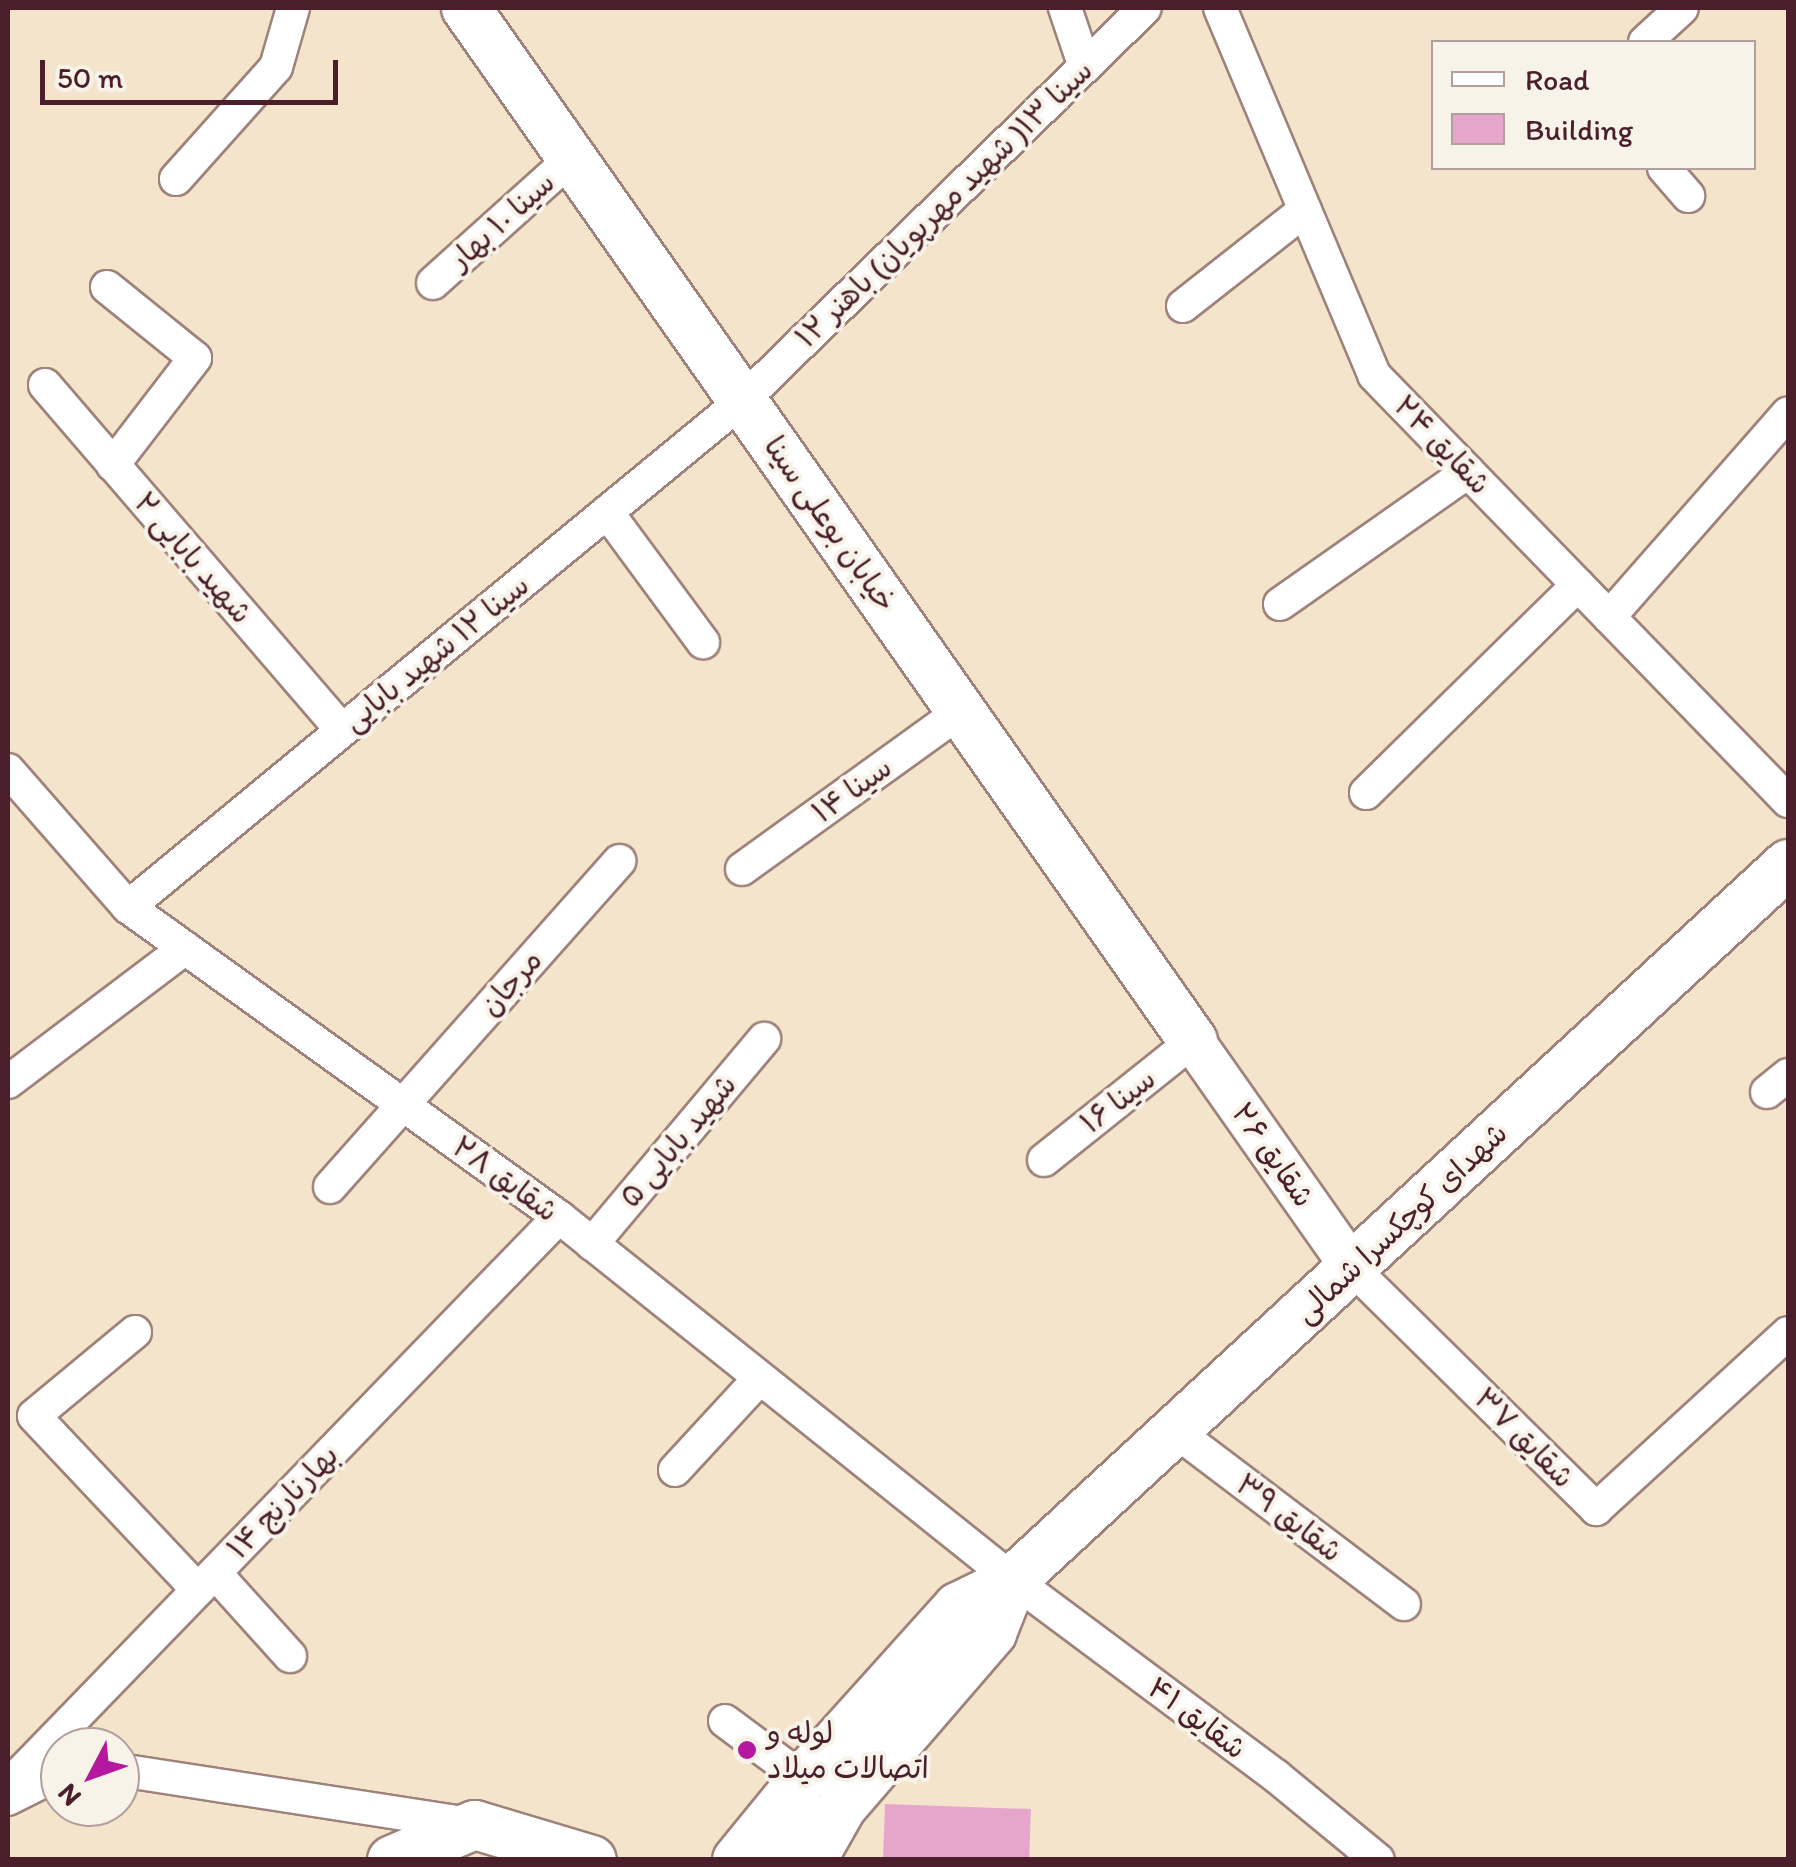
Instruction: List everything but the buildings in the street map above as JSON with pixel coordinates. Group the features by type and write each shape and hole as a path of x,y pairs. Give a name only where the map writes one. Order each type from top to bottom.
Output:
{"main road":[{"name":"خیابان بوعلی سینا","path":"466,8 1193,1041"},
{"name":"شهدای کوچکسرا شمالی","path":"1013,1580 1788,864"},
{"path":"738,1860 803,1779 958,1607 1013,1580"},
{"path":"812,1860 842,1807 992,1633 1013,1580"},
{"path":"392,1860 475,1825 592,1860"}],"street":[{"path":"176,178 276,67 293,8"},
{"path":"1064,8 1085,66"},
{"name":"سینا ۱۳( شهید مهرپویان) باهنر ۱۲","path":"743,400 1146,8"},
{"name":"شقایق ۲۴","path":"1220,8 1374,375 1788,801"},
{"path":"1646,40 1682,8"},
{"name":"سینا ۱۰ بهار","path":"432,284 572,158"},
{"path":"1666,170 1688,196"},
{"path":"1183,306 1305,210"},
{"path":"106,286 195,358 114,465"},
{"name":"شهید بابایی ۲","path":"44,385 342,730"},
{"name":"سینا ۱۲ شهید بابایی","path":"128,906 743,400"},
{"path":"1609,616 1788,413"},
{"path":"1280,604 1468,472"},
{"path":"607,512 703,642"},
{"path":"1366,792 1578,585"},
{"name":"سینا ۱۴","path":"742,868 961,711"},
{"name":"شقایق ۲۸","path":"8,770 128,906 559,1218 1013,1580"},
{"name":"مرجان","path":"330,1187 619,862"},
{"path":"8,1082 185,948"},
{"name":"شهید بابایی ۵","path":"592,1244 764,1039"},
{"name":"سینا ۱۶","path":"1044,1160 1193,1041"},
{"name":"شقایق ۲۶","path":"1193,1041 1353,1268"},
{"name":"بهارنارنج ۱۴","path":"8,1786 559,1218"},
{"name":"شقایق ۳۷","path":"1353,1268 1596,1509 1788,1334"},
{"path":"135,1332 34,1416 290,1656"},
{"path":"675,1470 760,1378"},
{"name":"شقایق ۳۹","path":"1175,1432 1404,1604"},
{"name":"شقایق ۴۱","path":"1013,1580 1276,1776 1378,1860"},
{"path":"725,1721 803,1779 779,1850 842,1807"},
{"path":"140,1773 475,1825"},
{"path":"8,1799 40,1783"}],"place":[{"name":"لوله و اتصالات میلاد","path":"747,1750"}]}
